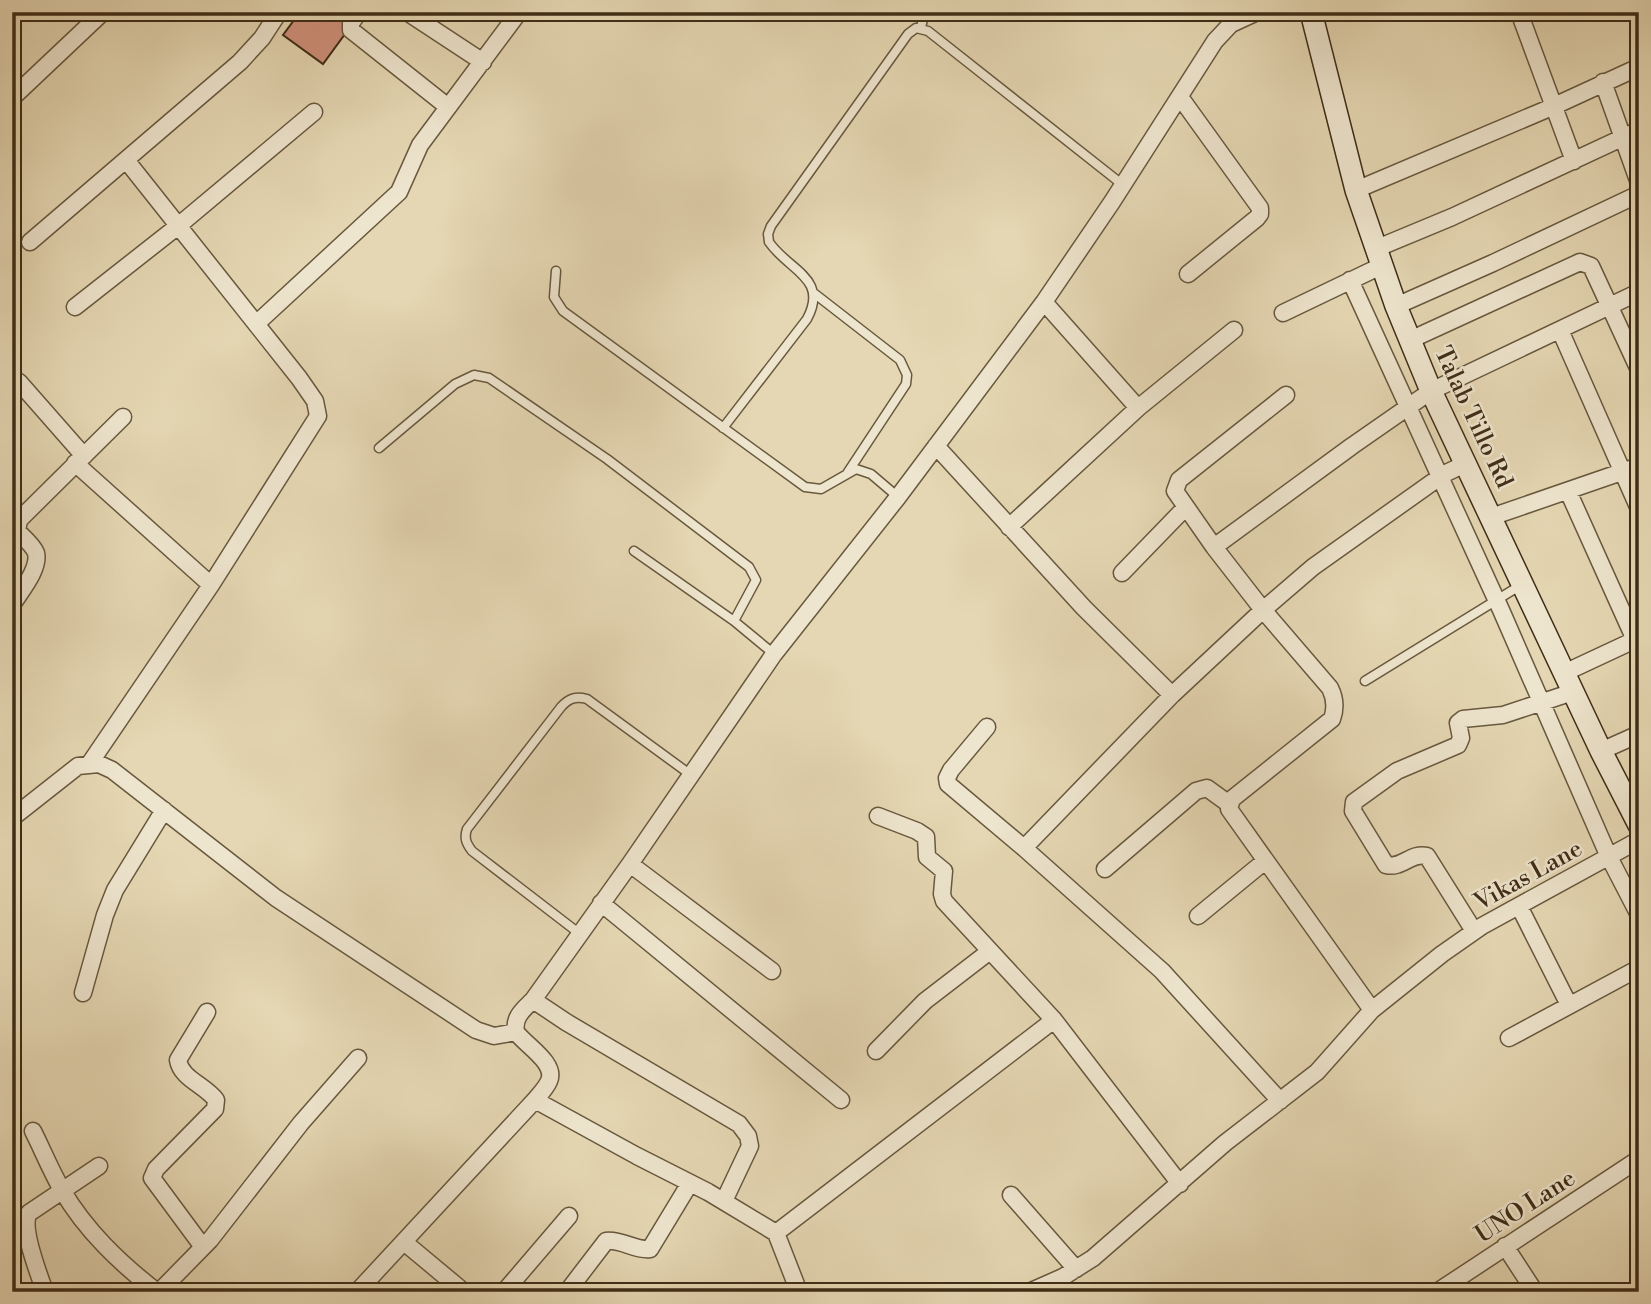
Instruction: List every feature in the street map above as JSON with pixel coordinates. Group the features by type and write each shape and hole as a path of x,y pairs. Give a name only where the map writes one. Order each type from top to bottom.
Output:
{"main road":[{"name":"Talab Tillo Rd","path":"1311,12 1356,190 1365,269 1396,306 1410,340 1418,399 1450,471 1491,517 1507,592 1557,693 1601,751 1628,843"}],"street":[{"path":"12,98 103,12"},
{"path":"30,242 240,62 262,38 279,12"},
{"path":"359,12 351,23 351,30 448,107"},
{"path":"407,12 484,62"},
{"path":"256,324 390,203 399,192 420,145 519,12"},
{"path":"357,1292 549,1082 549,1066 516,1032 517,1019 630,864 774,654 898,497 1044,302 1223,30 1257,12"},
{"path":"1519,12 1574,161"},
{"path":"1356,190 1552,107 1639,66"},
{"path":"1603,82 1639,183"},
{"path":"1180,97 1255,199 1261,214 1188,274"},
{"path":"75,307 178,226 314,111"},
{"path":"1283,313 1365,269 1452,217 1639,130"},
{"path":"90,763 211,585 318,416 315,401 126,160"},
{"path":"1396,306 1639,194"},
{"path":"1410,340 1580,262 1591,266 1639,370"},
{"path":"1365,269 1450,471 1628,843 1639,915"},
{"path":"1214,547 1418,399 1639,292"},
{"path":"1044,302 1138,408"},
{"path":"1009,527 1138,408 1234,330"},
{"path":"1560,330 1639,509"},
{"path":"19,382 79,460 211,585"},
{"path":"1229,804 1332,719 1335,711 1334,696 1214,547 1175,491 1179,480 1286,395"},
{"path":"12,605 34,569 36,559 33,548 17,531 16,525 22,515 123,416"},
{"path":"936,446 1083,608 1172,695"},
{"path":"1491,517 1639,466"},
{"path":"1024,848 1172,695 1263,610 1313,566 1450,471"},
{"path":"1474,931 1427,856 1415,856 1400,865 1386,865 1352,806 1397,771 1458,745 1461,738 1458,723 1463,719 1503,715 1557,693 1637,639 1568,491"},
{"path":"1122,573 1185,508"},
{"path":"987,727 951,770 947,778 948,785 1024,848 1162,971 1280,1101"},
{"path":"1601,751 1639,734"},
{"path":"15,812 78,766 99,764 112,770 276,898 476,1030 494,1036 516,1032"},
{"path":"1105,869 1196,791 1207,788 1229,804 1231,814 1372,1010"},
{"path":"83,993 105,915 115,890 164,810"},
{"path":"878,816 926,837 927,857 944,872 944,901 1054,1020 1180,1184"},
{"name":"Vikas Lane","path":"1030,1292 1093,1258 1225,1143 1317,1072 1372,1010 1442,954 1474,931 1628,843"},
{"path":"1198,916 1265,861"},
{"path":"630,864 772,971"},
{"path":"601,903 841,1100"},
{"path":"1519,906 1569,1006"},
{"path":"876,1051 925,1001 990,951"},
{"path":"1509,1038 1639,968"},
{"path":"533,999 566,1022 745,1129 750,1146 724,1201"},
{"path":"202,1247 152,1178 156,1168 215,1109 216,1100 212,1094 181,1070 178,1060 207,1012"},
{"path":"776,1233 1054,1020"},
{"path":"33,1132 62,1190 103,1244 123,1266 166,1289 301,1123 358,1058"},
{"path":"535,1100 724,1201 776,1233 799,1292"},
{"name":"UNO Lane","path":"1437,1292 1639,1159"},
{"path":"44,1292 26,1230 26,1218 29,1213 99,1166"},
{"path":"567,1292 606,1241 617,1241 641,1250 650,1249 690,1183"},
{"path":"1011,1195 1076,1269"},
{"path":"504,1292 569,1216"},
{"path":"404,1242 464,1292"},
{"path":"1504,1246 1535,1292"}],"lane":[{"path":"921,27 925,12"},
{"path":"921,27 1123,184"},
{"path":"848,472 905,384 907,375 900,360 815,294 806,278 769,243 768,234 771,226 908,34 921,27"},
{"path":"556,271 554,296 563,311 805,487 821,489 856,469 863,470 898,497"},
{"path":"723,428 807,318 815,303 815,294"},
{"path":"379,448 455,384 474,375 489,378 607,459 749,567 757,580 734,621"},
{"path":"634,551 734,621 774,654"},
{"path":"1366,681 1507,592"},
{"path":"580,934 472,850 466,843 467,829 561,707 574,697 587,699 691,775"}],"building":[{"path":"300,12 361,12 323,64 283,35"}]}
